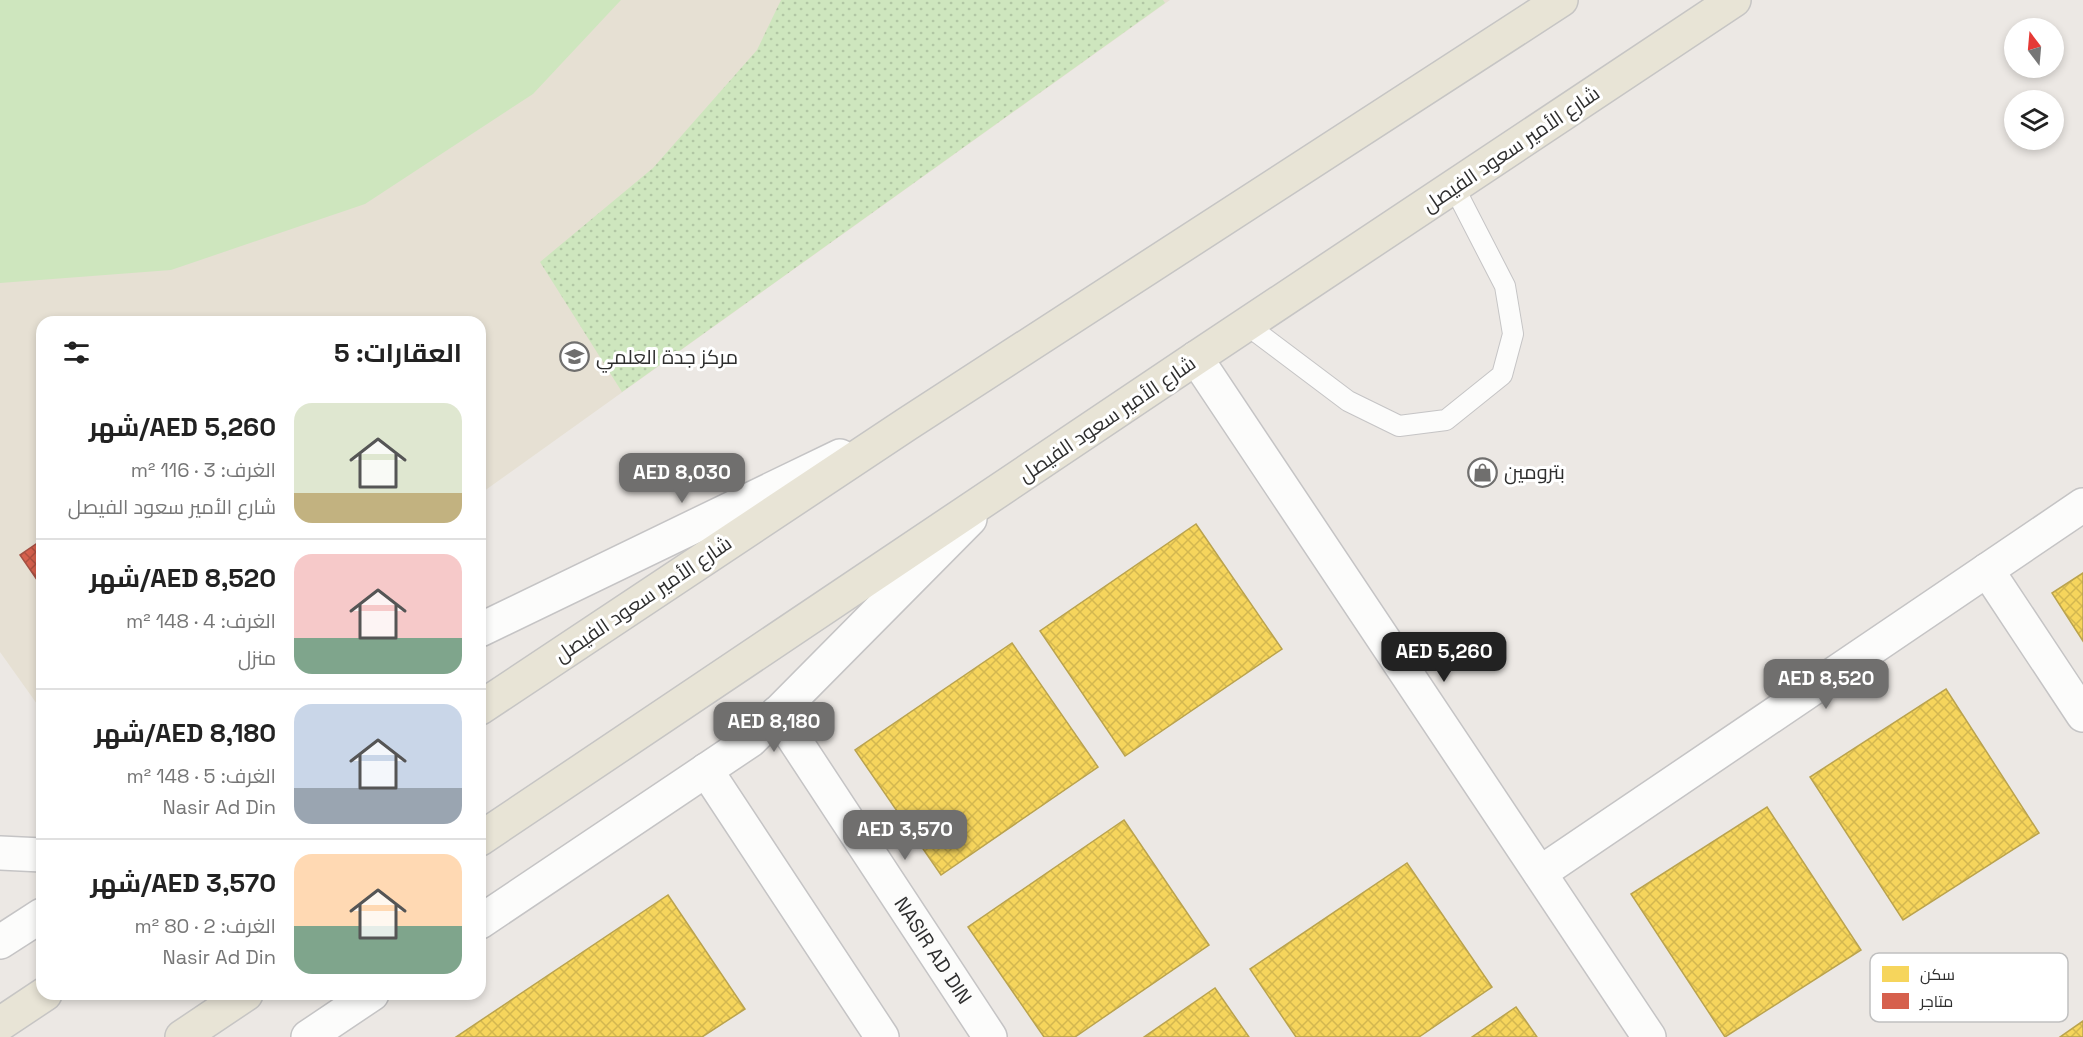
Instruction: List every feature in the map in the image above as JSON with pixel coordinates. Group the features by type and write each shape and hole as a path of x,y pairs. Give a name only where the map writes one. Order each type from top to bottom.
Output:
{"main road":[{"name":"شارع الأمير سعود الفيصل","path":"486,704 907,424 1561,0"},
{"name":"شارع الأمير سعود الفيصل","path":"486,835 1734,0"},
{"path":"0,1024 36,1000"},
{"path":"182,1037 237,1000"}],"street":[{"path":"1196,358 1649,1037"},
{"path":"486,627 907,424"},
{"path":"486,918 751,740 993,495"},
{"path":"1540,873 2083,505"},
{"path":"1987,570 2083,715"},
{"name":"NASIR AD DIN","path":"777,713 990,1037"},
{"path":"706,770 882,1037"},
{"path":"0,853 36,855"},
{"path":"0,942 36,919"},
{"path":"308,1037 363,1000"}],"lane":[{"path":"1248,325 1348,401 1389,421 1400,426 1446,420 1502,375 1513,334 1505,286 1454,187"}],"shaded area":[{"name":"مركز جدة العلمي","path":"0,0 1170,0 486,490 486,316 36,316 36,703 0,652"}],"green space":[{"path":"0,0 621,0 533,94 365,204 171,270 0,283"},
{"path":"781,0 1163,0 1165,3 622,392 540,262 653,168 757,50"}],"building: سكن":[{"path":"1196,524 1282,649 1125,756 1040,631"},
{"path":"2083,573 2083,641 2052,593"},
{"path":"1012,643 1098,767 941,875 855,750"},
{"path":"1946,689 2039,833 1903,920 1810,777"},
{"path":"1767,807 1861,950 1725,1037 1631,894"},
{"path":"1124,820 1209,945 1075,1037 1044,1037 968,927"},
{"path":"1407,863 1492,987 1419,1037 1296,1037 1250,969"},
{"path":"668,895 745,1009 702,1037 456,1037"},
{"path":"1215,988 1249,1037 1144,1037"},
{"path":"1516,1007 1537,1037 1472,1037"},
{"path":"2083,1021 2083,1037 2060,1037"}],"building: متاجر":[{"path":"36,544 36,578 20,555"}],"place":[{"name":"مركز جدة العلمي","path":"575,357"},
{"name":"بترومين","path":"1483,472"}]}
